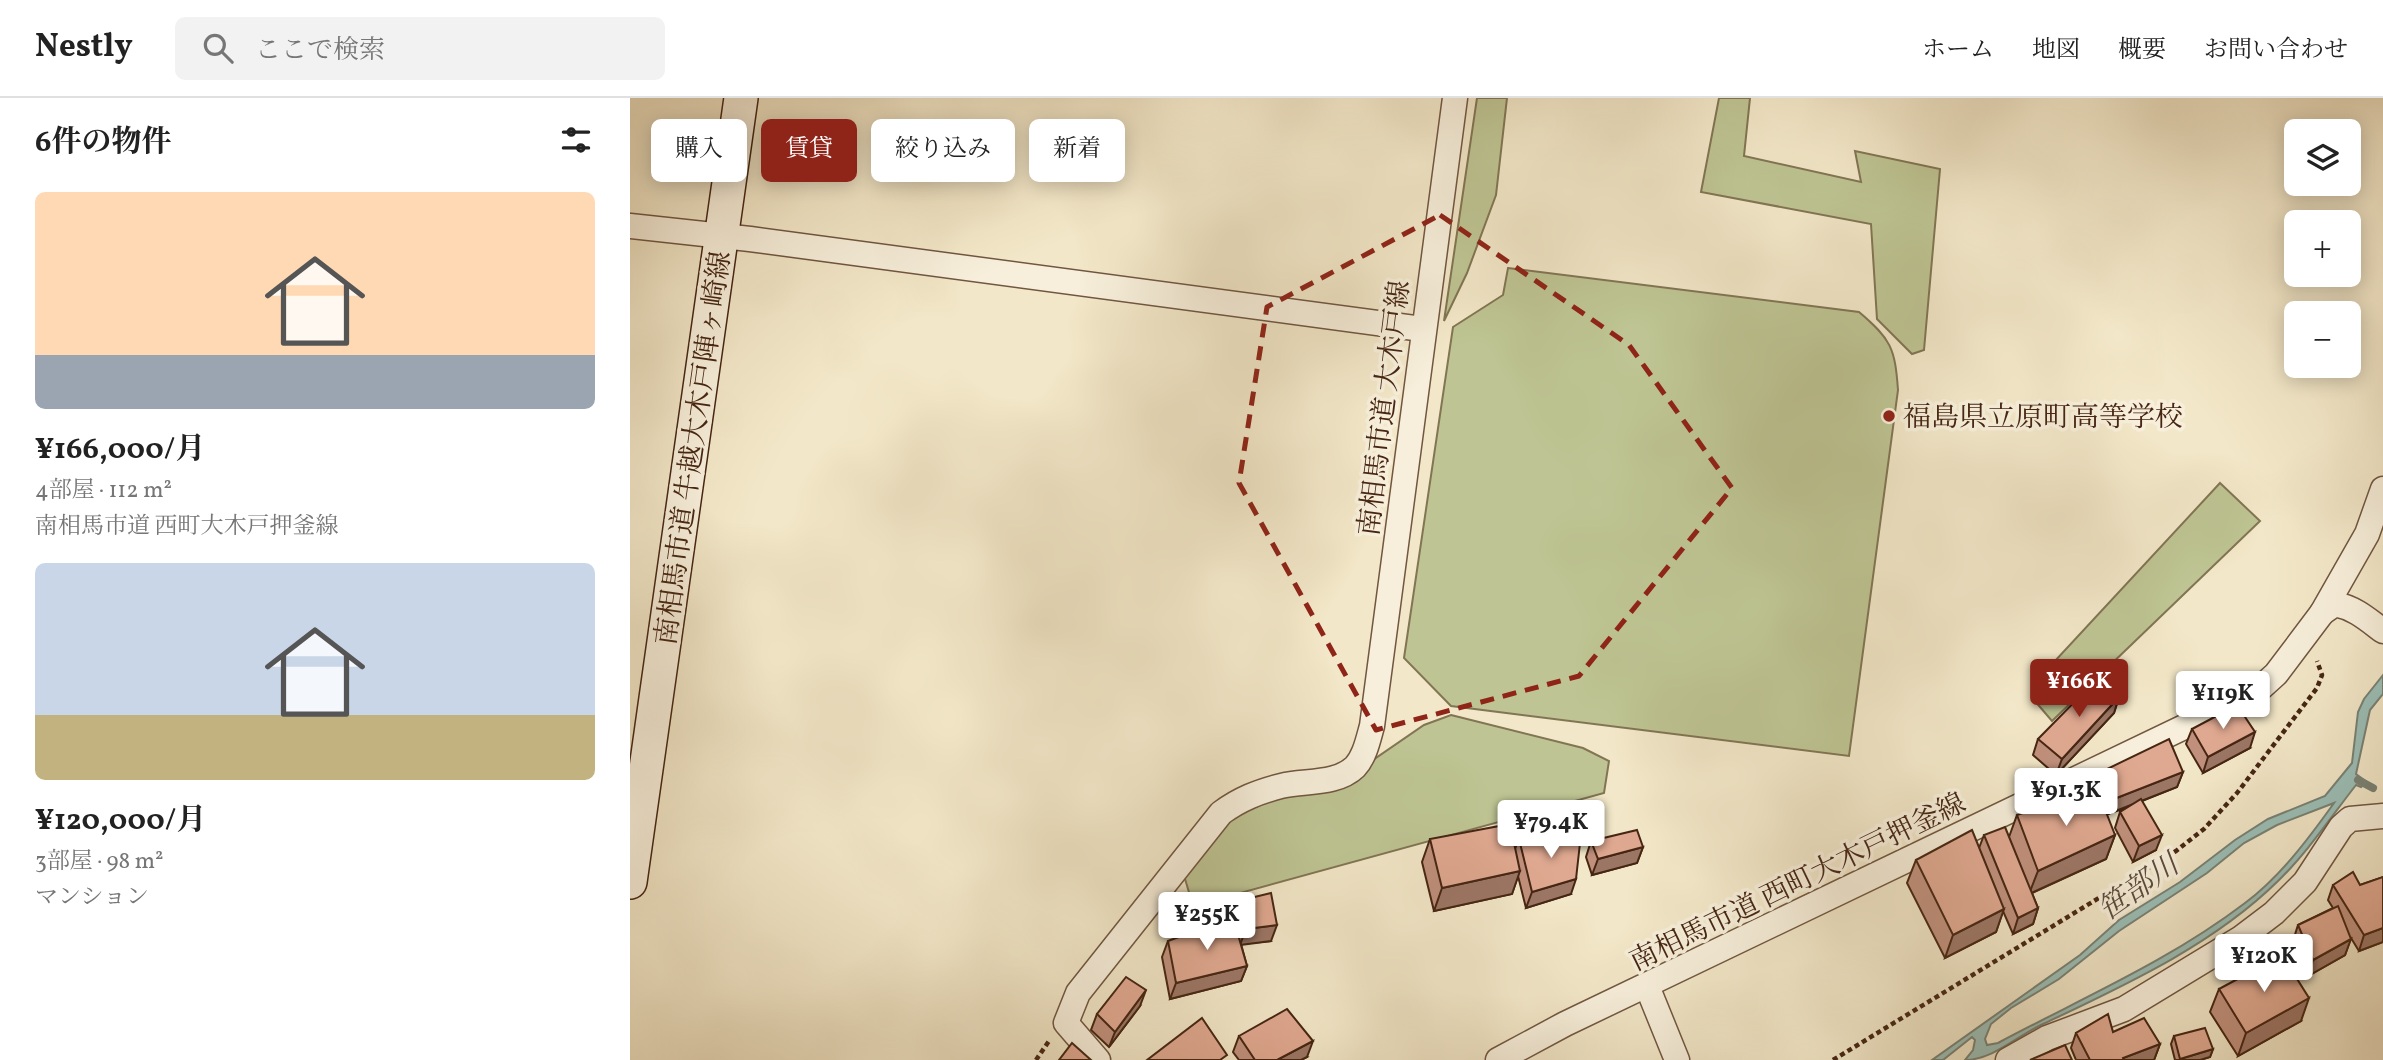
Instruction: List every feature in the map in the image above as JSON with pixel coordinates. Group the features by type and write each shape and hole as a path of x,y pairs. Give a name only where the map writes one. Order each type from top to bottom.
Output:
{"street":[{"name":"南相馬市道 牛越大木戸陣ヶ崎線","path":"630,882 741,98"},
{"name":"南相馬市道 大木戸線","path":"1098,1060 1066,1023 1078,993 1203,834 1221,813 1241,799 1283,785 1340,777 1355,766 1372,726 1422,330 1455,98"},
{"path":"630,226 1422,330"},
{"name":"南相馬市道 西町大木戸押釜線","path":"1498,1060 1565,1024 2236,703 2267,684 2322,613 2367,534 2383,489"},
{"path":"2322,613 2335,604 2357,610 2378,627"},
{"path":"2008,1060 2047,1038 2124,1009 2241,938 2274,913 2305,881 2341,827 2350,819 2383,816"},
{"path":"1647,986 1677,1060"}],"path":[{"path":"1832,1060 2111,892 2176,851 2203,829 2237,793 2317,688 2322,675 2316,657 2304,639"}],"highlighted area":[{"path":"1440,215 1629,345 1732,488 1579,676 1376,730 1239,483 1267,307"}],"green space":[{"path":"1477,98 1507,98 1496,195 1467,273 1444,321"},
{"path":"1719,98 1750,98 1744,156 1861,182 1855,151 1940,169 1924,350 1912,354 1877,319 1871,224 1701,192"},
{"path":"1508,268 1859,312 1885,337 1893,354 1898,390 1849,756 1451,706 1404,658 1453,327 1503,295"},
{"path":"2220,483 2260,521 2052,721 2034,700 2041,676"},
{"path":"1451,715 1583,748 1609,761 1604,793 1193,906 1183,872 1224,819 1258,799 1338,784 1424,725"}],"water":[{"path":"2383,675 2383,694 2370,710 2356,774 2367,782 2361,787 2356,785 2299,859 2252,904 2196,945 2166,963 2041,1025 1994,1052 1965,1060 1973,1050 1975,1040 1972,1037 1943,1060 1932,1060 2080,955 2119,920 2180,882 2235,840 2268,819 2325,796 2352,763 2358,712 2364,699","holes":["2334,803 2270,881 2216,924 2124,978 1998,1043 1987,1045 1985,1039 1991,1024 2011,1008 2059,979 2119,931 2207,873 2244,843 2277,825"]}],"building":[{"path":"2097,679 2119,697 2062,759 2038,739"},
{"path":"2237,705 2255,732 2208,757 2192,729"},
{"path":"2169,739 2183,772 2114,799 2105,770"},
{"path":"2097,789 2115,835 2038,871 2017,815"},
{"path":"2141,799 2162,835 2139,846 2120,812"},
{"path":"1510,824 1520,871 1442,888 1430,839"},
{"path":"2005,827 2038,908 2018,918 1984,835"},
{"path":"1637,830 1643,847 1598,859 1591,841"},
{"path":"1972,830 2004,909 1953,935 1916,860"},
{"path":"1581,834 1576,879 1532,892 1519,839"},
{"path":"2353,872 2360,885 2383,877 2383,928 2364,935 2333,885"},
{"path":"1271,893 1277,925 1246,929 1242,900"},
{"path":"2338,906 2351,939 2313,960 2298,925"},
{"path":"1233,917 1247,966 1176,983 1168,941"},
{"path":"2282,955 2309,998 2246,1033 2219,989"},
{"path":"1126,977 1146,990 1115,1032 1097,1014"},
{"path":"1287,1009 1313,1041 1277,1060 1255,1060 1239,1036"},
{"path":"2108,1014 2113,1032 2144,1018 2160,1044 2123,1058 2124,1060 2090,1060 2076,1033"},
{"path":"1202,1018 1227,1055 1220,1060 1147,1060"},
{"path":"2205,1028 2213,1049 2180,1059 2174,1036"},
{"path":"1072,1043 1091,1060 1059,1060"},
{"path":"2065,1045 2072,1060 2030,1060"}],"waterway":[{"name":"笹部川","path":"2358,780 2373,788"}],"place":[{"name":"福島県立原町高等学校","path":"1889,416"}]}
